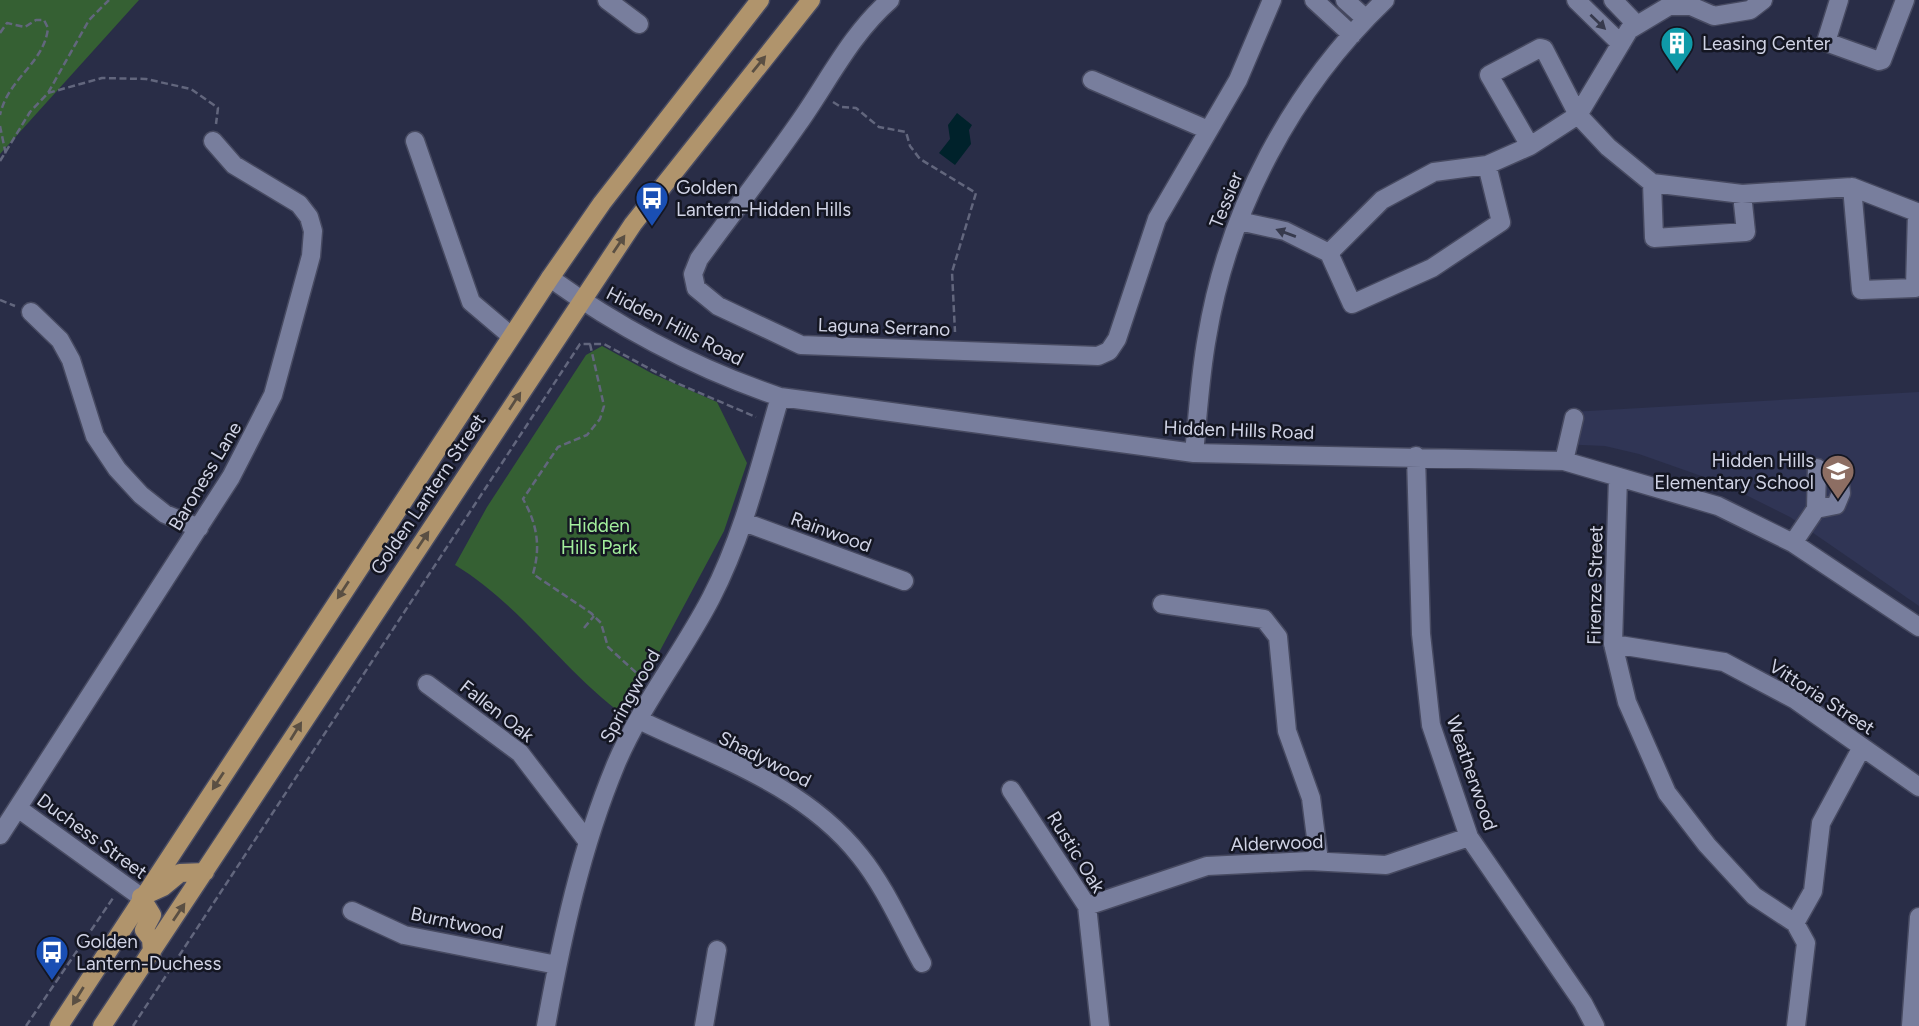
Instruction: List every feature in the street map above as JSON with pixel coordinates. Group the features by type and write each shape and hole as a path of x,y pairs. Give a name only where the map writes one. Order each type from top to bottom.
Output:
{"main road":[{"name":"Golden Lantern Street","path":"59,1026 141,897 550,278 602,203 760,0"},
{"name":"Golden Lantern Street","path":"102,1026 581,300 662,184 811,0"},
{"path":"152,951 151,939 144,930 152,915 141,897 163,887 180,873 205,872"}],"street":[{"path":"607,0 639,24"},
{"name":"Laguna Serrano","path":"890,0 868,19 699,259 693,274 696,288 727,311 801,345 1098,356 1109,351 1127,316 1157,219 1249,58 1272,0"},
{"path":"1314,0 1352,35"},
{"path":"1345,0 1366,19"},
{"name":"Tessier","path":"1194,453 1207,336 1220,279 1239,221 1281,134 1318,76 1385,0"},
{"path":"1576,0 1621,44"},
{"path":"1613,0 1637,26"},
{"path":"1839,0 1826,42 1879,61 1882,60 1905,0"},
{"path":"1329,253 1382,200 1434,172 1487,165 1530,146 1578,115 1629,30 1670,6 1691,6 1714,16 1752,3"},
{"path":"1530,146 1490,74 1540,48 1544,49 1578,115 1608,147 1652,183 1742,194 1852,187 1918,213 1915,288 1861,290 1852,187"},
{"path":"1092,80 1208,130"},
{"name":"Baroness Lane","path":"0,835 232,477 266,411 313,244 309,217 299,204 234,165 213,141"},
{"path":"415,141 471,302 511,336"},
{"path":"1239,221 1285,231 1329,253 1352,304 1432,268 1501,222 1487,165"},
{"path":"1652,183 1654,238 1746,232 1742,194"},
{"name":"Hidden Hills Road","path":"550,278 620,326 731,380 780,397 1194,453 1564,461 1718,506 1793,543 1917,622"},
{"path":"31,312 60,340 71,360 95,436 117,469 141,495 165,514 199,528"},
{"name":"Springwood","path":"546,1026 557,965 587,842 617,763 639,720 712,597 744,522 780,397"},
{"path":"1564,461 1574,418"},
{"name":"Weatherwood","path":"1416,456 1421,634 1432,725 1469,837 1583,1003 1595,1026"},
{"path":"1793,543 1816,509 1824,469 1839,477 1841,493 1836,505 1816,509"},
{"name":"Firenze Street","path":"1618,477 1613,644 1627,702 1667,793 1707,845 1754,896 1795,923"},
{"name":"Rainwood","path":"744,522 904,581"},
{"path":"1162,604 1264,619 1278,637 1287,731 1311,798 1319,861"},
{"name":"Vittoria Street","path":"1613,644 1724,662 1794,699 1919,787"},
{"name":"Fallen Oak","path":"428,684 520,753 587,842"},
{"name":"Shadywood","path":"639,720 780,787 815,808 862,858 922,963"},
{"path":"1796,1026 1807,943 1795,923 1813,891 1821,823 1862,747"},
{"name":"Rustic Oak","path":"1011,790 1087,906 1100,1026"},
{"name":"Duchess Street","path":"19,809 141,897"},
{"name":"Alderwood","path":"1087,906 1207,866 1319,861 1386,865 1469,837"},
{"name":"Burntwood","path":"352,911 404,935 557,965"},
{"path":"1911,1026 1919,917"},
{"path":"704,1026 717,950"}],"path":[{"path":"0,161 30,112 48,93 89,20 109,0"},
{"path":"0,33 8,23 25,27 37,20 44,20 48,28 40,53 8,91 0,115"},
{"path":"48,93 102,78 146,79 191,89 218,108 213,141"},
{"path":"819,92 841,107 856,108 879,127 906,132 910,146 920,159 976,193 952,272 958,351"},
{"path":"0,126 5,155"},
{"path":"133,1026 580,344 604,344 674,382 757,417 759,425"},
{"path":"590,344 604,406 600,419 587,435 558,447 523,499 537,533 538,556 533,574 594,616 601,623 608,647 646,681"},
{"path":"584,628 594,616"},
{"path":"26,1026 123,884"}],"shaded area":[{"path":"957,113 972,125 969,130 971,144 955,165 939,153 950,139 948,125"},
{"name":"Hidden Hills Elementary School","path":"1919,392 1919,606 1790,517 1724,484 1639,454 1605,446 1559,444 1563,420 1571,412"}],"green space":[{"path":"0,0 139,0 0,154"},
{"name":"Hidden Hills Park","path":"602,346 653,374 717,402 747,463 724,531 625,716 582,679 501,599 455,565 487,507 586,355"}],"place":[{"name":"Leasing Center","path":"1677,73"},
{"name":"Golden Lantern-Hidden Hills","path":"652,228"},
{"name":"Hidden Hills Elementary School","path":"1838,501"},
{"name":"Golden Lantern-Duchess","path":"52,982"}]}
